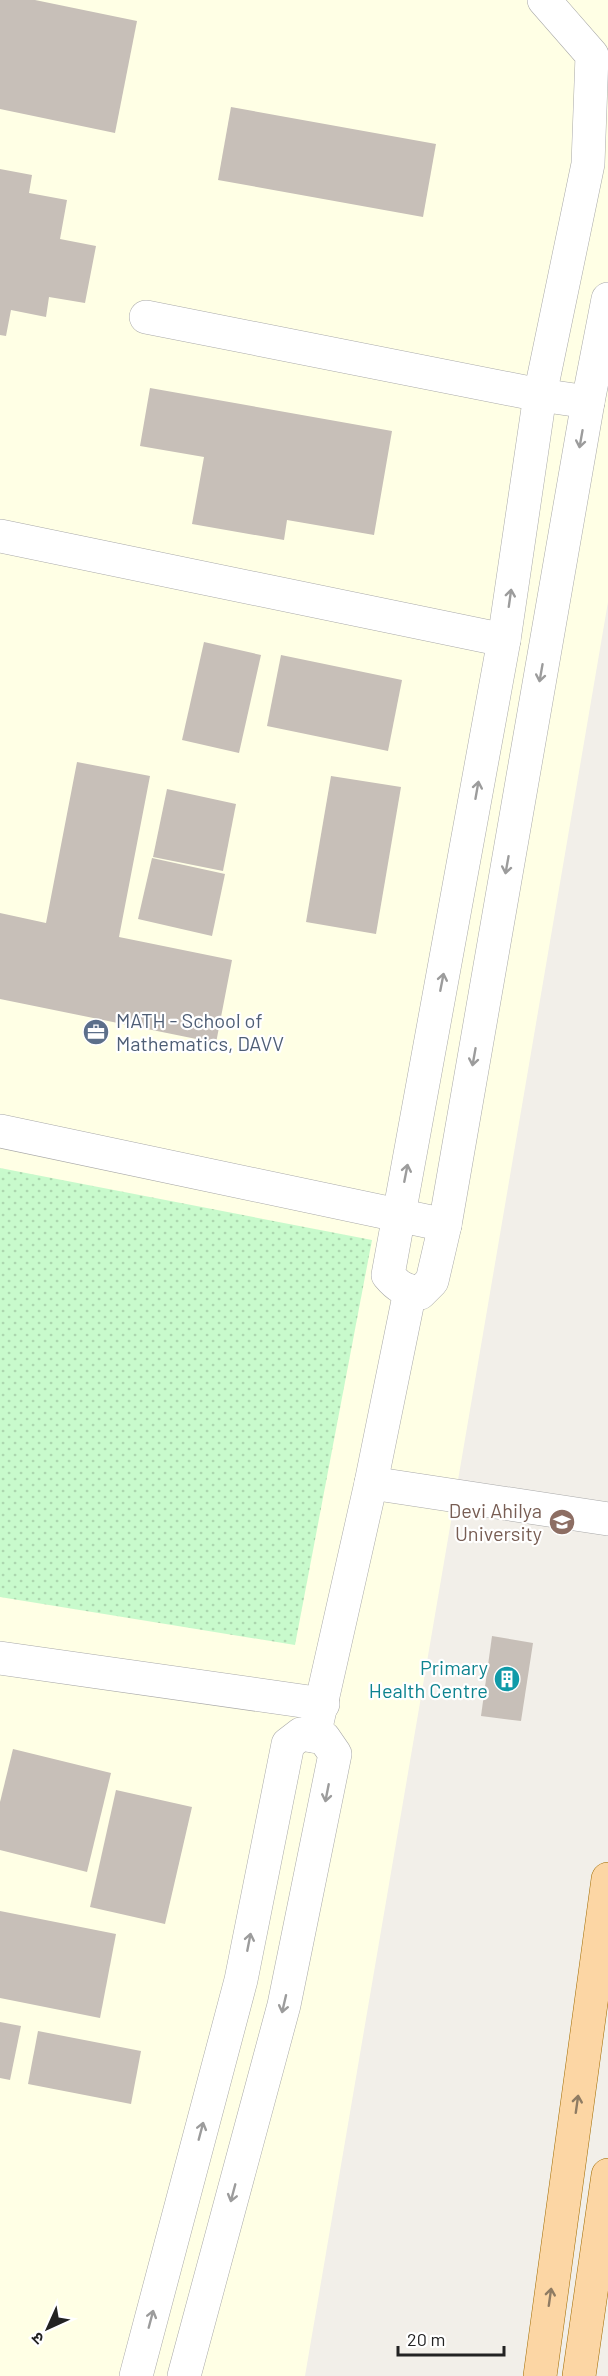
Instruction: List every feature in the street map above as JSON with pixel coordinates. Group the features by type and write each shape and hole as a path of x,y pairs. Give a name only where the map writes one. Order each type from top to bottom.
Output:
{"main road":[{"path":"540,2376 608,1879"},
{"path":"579,2376 608,2175"}],"lane":[{"path":"544,0 592,55 588,164 540,395 504,640 388,1275 400,1289 420,1293 432,1281 445,1225 588,402 608,299"},
{"path":"146,317 540,395 588,402"},
{"path":"0,536 504,640"},
{"path":"0,1131 445,1225"},
{"path":"314,1736 371,1483 410,1291"},
{"path":"371,1483 608,1519"},
{"path":"0,1658 322,1704"},
{"path":"136,2376 242,1980 288,1744 301,1734 324,1738 335,1754 284,2005 184,2376"}],"shaded area":[{"path":"0,0 608,0 608,602 305,2376 0,2376"}],"green space":[{"path":"0,1168 372,1240 295,1645 0,1597"}],"building":[{"path":"0,0 35,0 137,21 115,133 0,109"},
{"path":"231,107 436,144 423,217 218,180"},
{"path":"0,169 32,175 29,193 67,200 60,239 96,246 85,303 49,297 46,317 11,310 6,336 0,335"},
{"path":"150,388 392,431 374,535 287,520 284,540 192,524 204,457 140,446"},
{"path":"204,642 261,655 239,753 182,740"},
{"path":"281,655 402,680 388,751 267,726"},
{"path":"77,762 150,776 119,937 232,960 216,1043 0,999 0,913 46,923"},
{"path":"331,776 401,787 376,934 306,922"},
{"path":"167,789 236,804 223,871 153,857"},
{"path":"152,858 225,874 212,936 138,919"},
{"name":"Primary Health Centre","path":"492,1636 533,1643 521,1721 481,1716"},
{"path":"13,1749 111,1773 87,1872 0,1850 0,1802"},
{"path":"116,1790 192,1807 165,1924 90,1907"},
{"path":"0,1911 116,1934 100,2018 0,1998"},
{"path":"0,2022 21,2026 10,2080 0,2078"},
{"path":"38,2031 141,2051 131,2104 28,2084"}],"place":[{"name":"MATH - School of Mathematics, DAVV","path":"96,1032"},
{"name":"Devi Ahilya University","path":"562,1522"},
{"name":"Primary Health Centre","path":"507,1679"}]}
